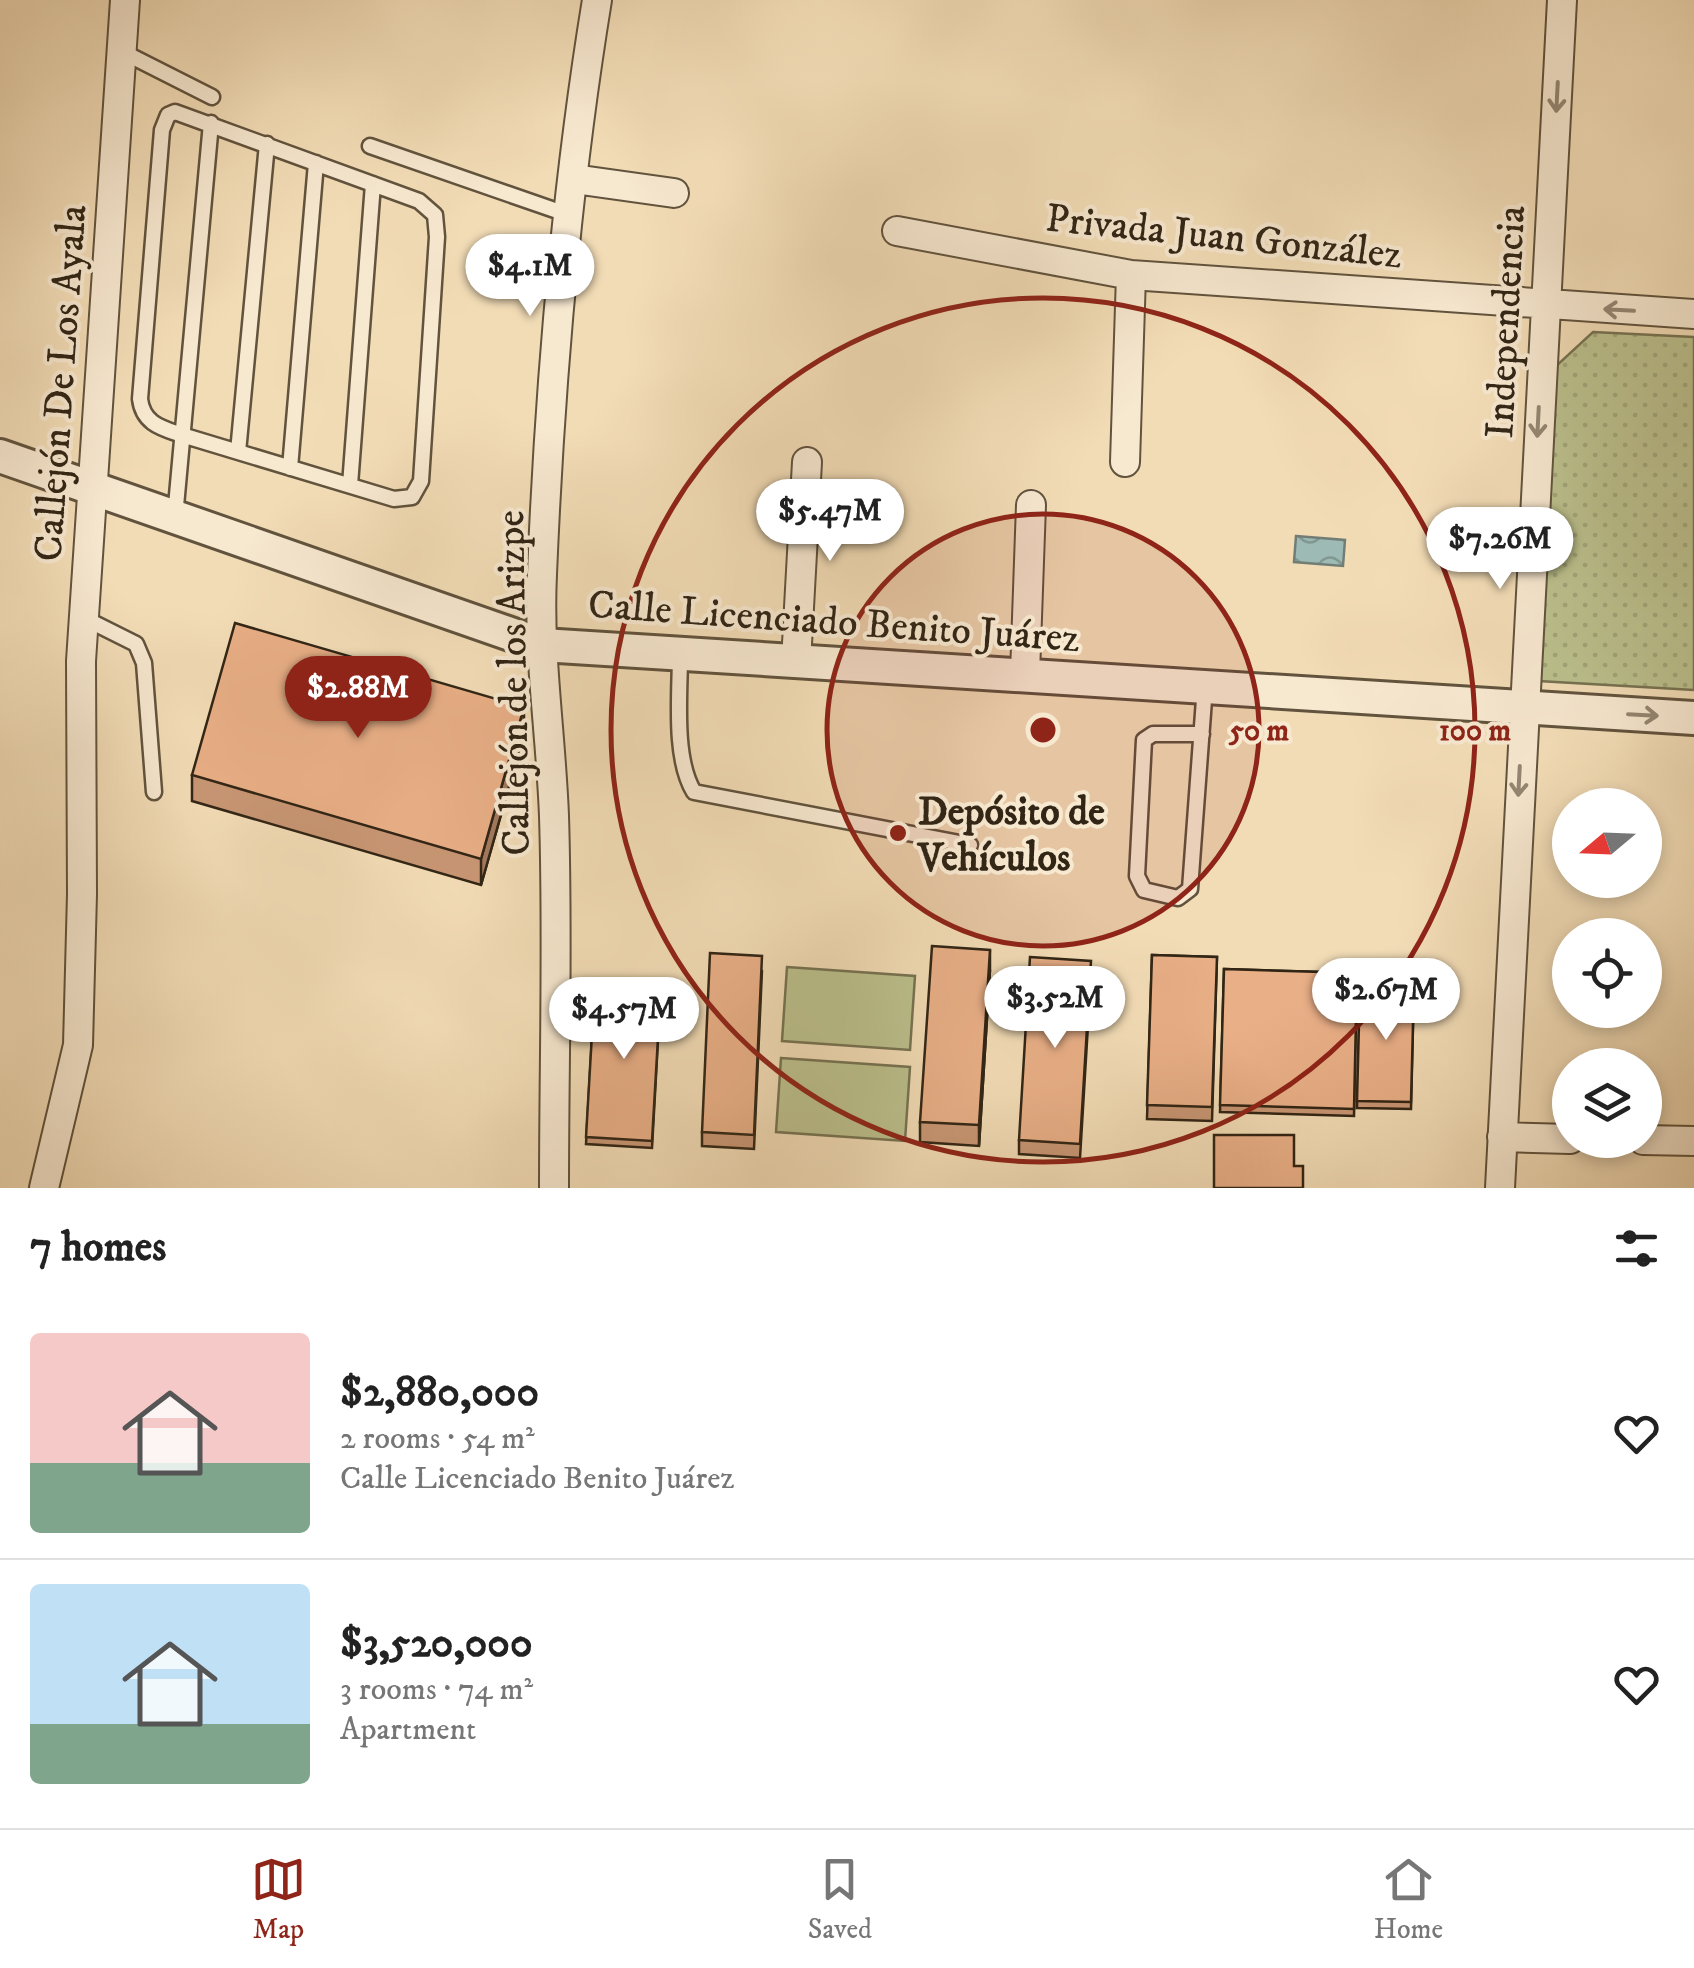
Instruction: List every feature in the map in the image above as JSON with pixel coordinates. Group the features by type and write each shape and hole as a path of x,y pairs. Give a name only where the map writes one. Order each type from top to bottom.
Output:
{"street":[{"name":"Callejón De Los Ayala","path":"44,1188 78,1045 84,618 125,0"},
{"name":"Callejón de los Arizpe","path":"554,1188 557,913 542,645 542,576 555,352 578,112 597,0"},
{"name":"Independencia","path":"1500,1188 1522,708 1562,0"},
{"path":"574,179 674,193"},
{"name":"Privada Juan González","path":"897,231 1131,275 1694,314"},
{"path":"1125,462 1131,275"},
{"name":"Calle Licenciado Benito Juárez","path":"0,456 542,645 1694,718"},
{"path":"796,662 807,462"},
{"path":"1025,674 1031,506"},
{"path":"1502,1137 1552,1138"},
{"path":"1662,1140 1694,1141"}],"lane":[{"path":"120,51 212,97"},
{"path":"175,112 267,144 429,206 435,215 421,481 418,491 403,500 182,436 150,422 141,408 162,130 168,114 175,112"},
{"path":"175,518 211,123"},
{"path":"238,452 267,144"},
{"path":"370,146 570,215"},
{"path":"290,468 316,163"},
{"path":"350,485 373,184"},
{"path":"84,618 136,644 144,663 154,792"},
{"path":"680,654 685,777 694,792 970,845"},
{"path":"1202,734 1153,734 1144,740 1137,876 1144,890 1178,898 1190,889 1202,734 1204,686"}],"green space":[{"path":"1593,332 1694,337 1694,690 1539,681 1555,367"},
{"path":"787,967 915,976 910,1050 782,1041"},
{"path":"781,1058 910,1067 905,1141 776,1132"}],"water":[{"path":"1296,536 1345,540 1343,566 1294,562"}],"building":[{"path":"235,623 524,707 481,859 192,775"},
{"path":"932,946 990,950 979,1125 920,1122"},
{"path":"710,953 762,956 754,1135 702,1132"},
{"path":"1152,955 1217,957 1212,1107 1147,1105"},
{"path":"1030,957 1091,961 1080,1144 1019,1140"},
{"path":"1224,969 1357,973 1354,1109 1220,1105"},
{"path":"595,982 661,986 652,1141 586,1137"},
{"path":"1360,984 1414,985 1411,1102 1357,1101"},
{"path":"1214,1135 1294,1135 1294,1166 1303,1166 1303,1188 1214,1188"}],"place":[{"name":"Depósito de Vehículos","path":"898,833"}]}
